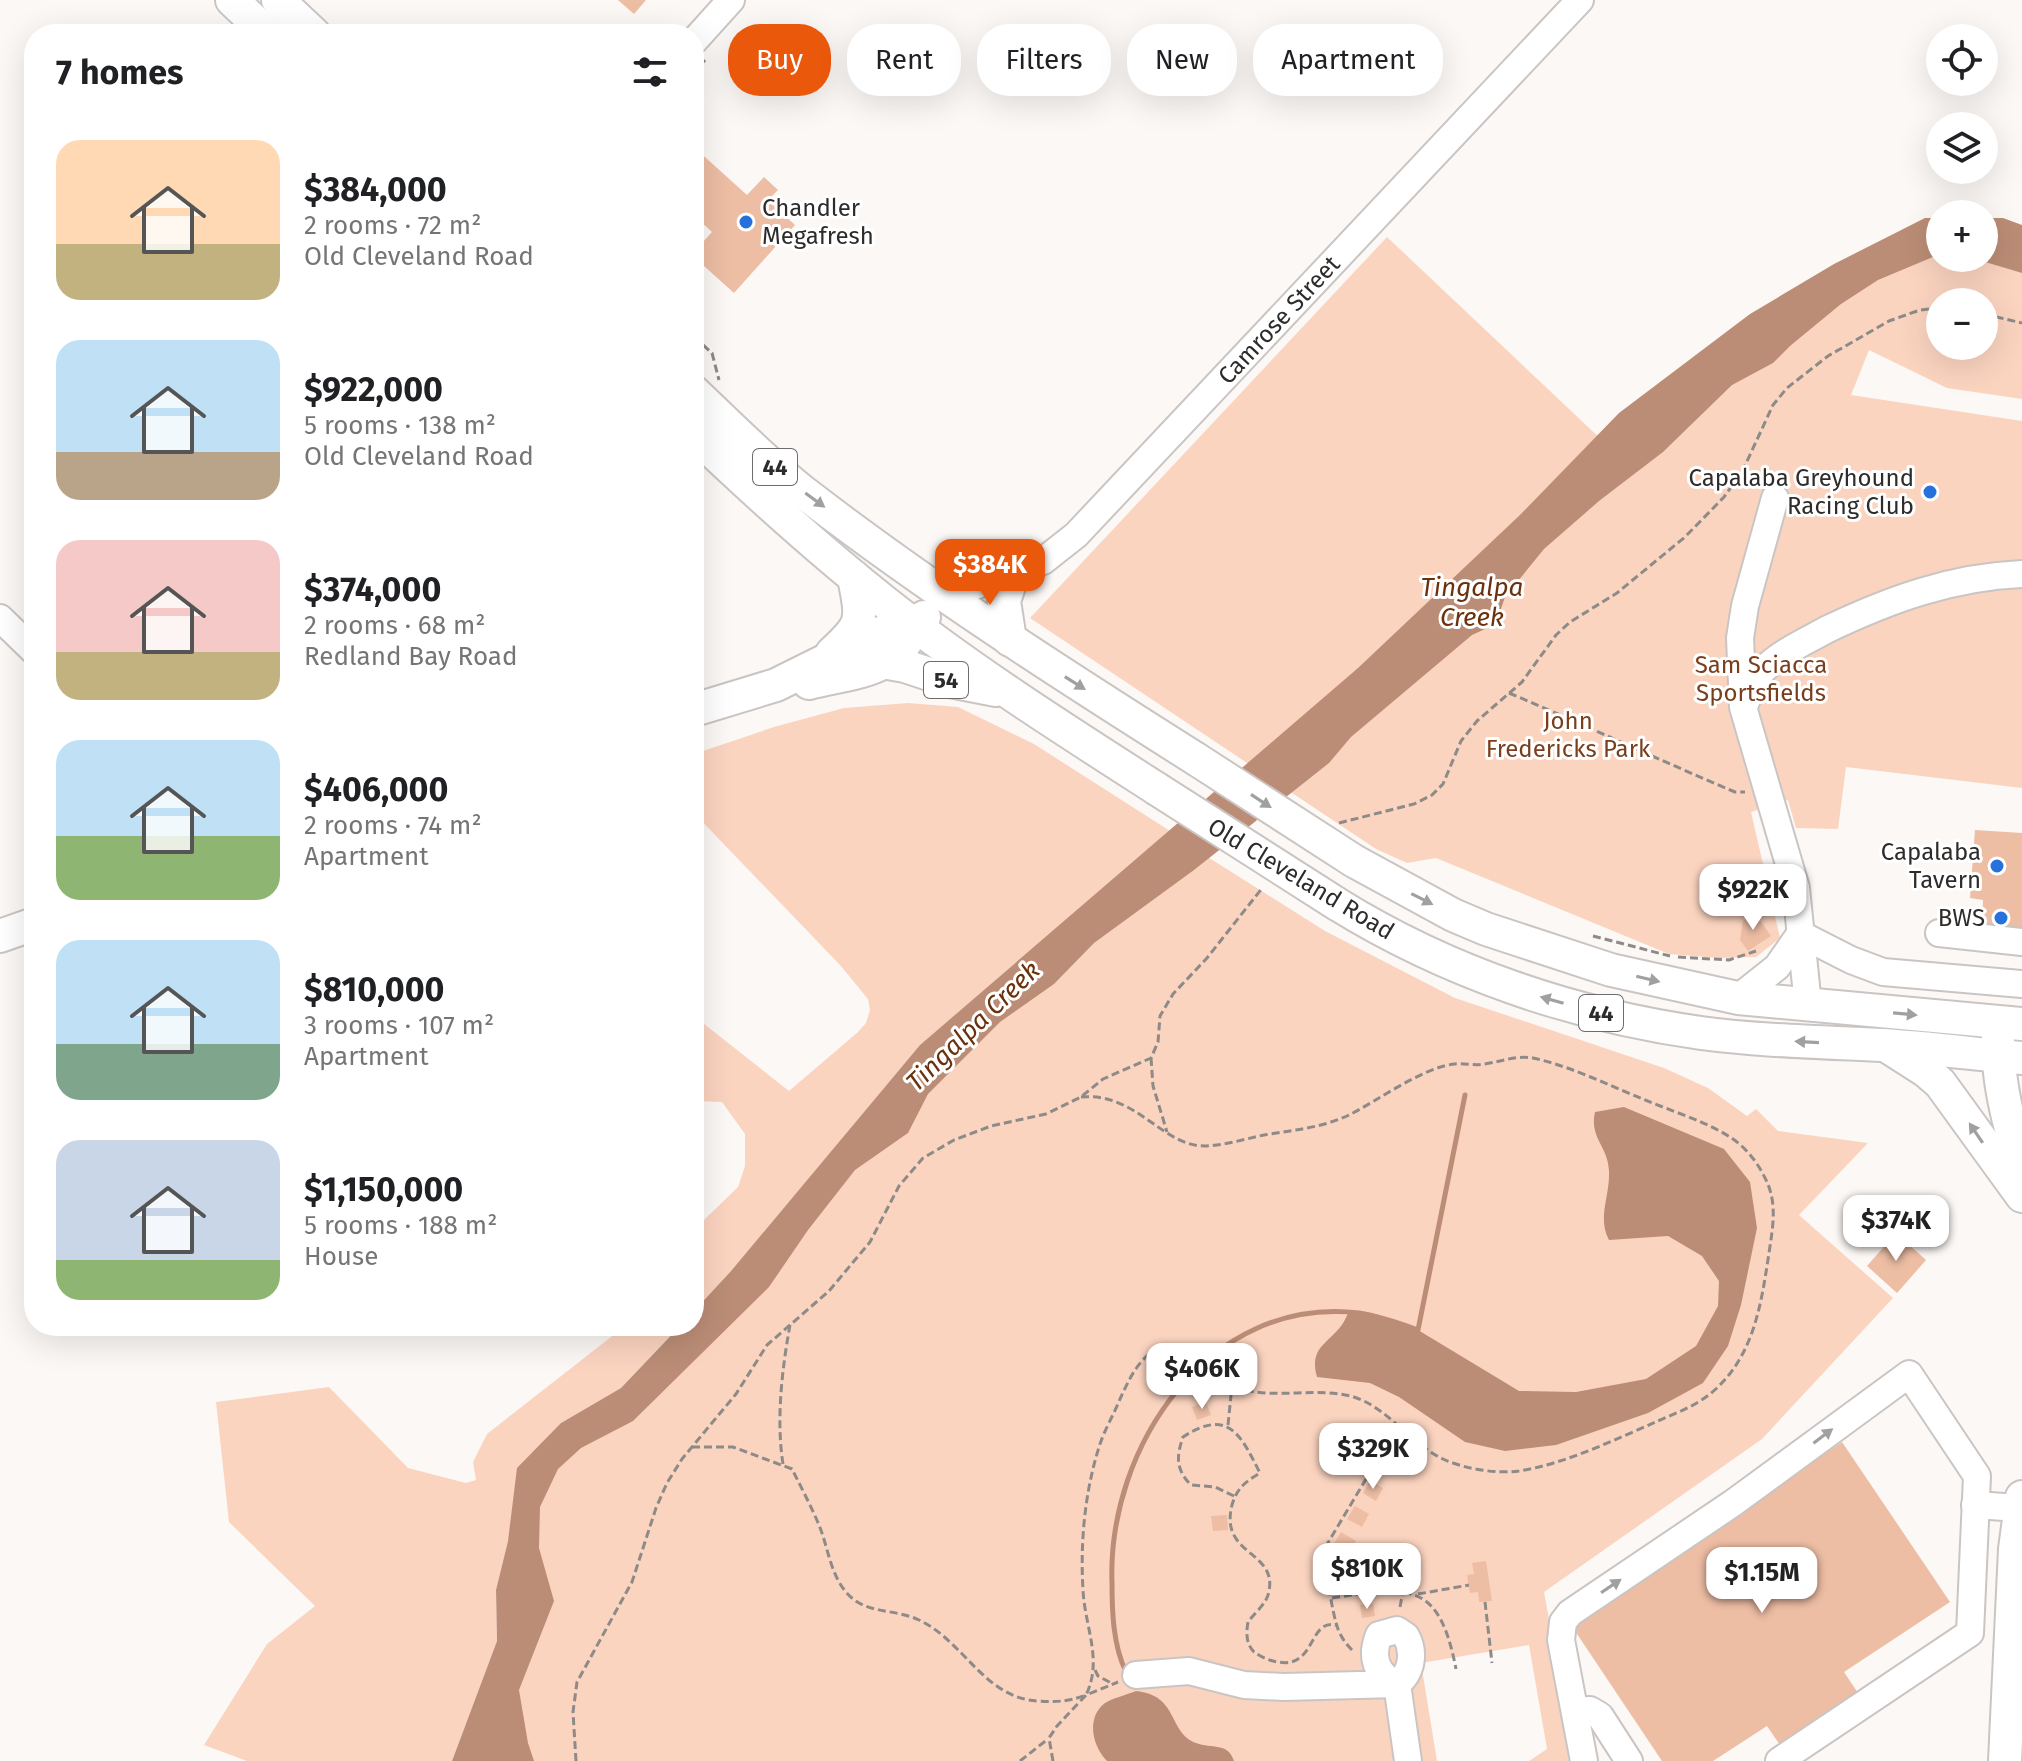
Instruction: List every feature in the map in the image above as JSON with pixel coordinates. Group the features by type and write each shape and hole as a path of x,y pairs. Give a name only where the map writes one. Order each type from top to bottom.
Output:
{"main road":[{"path":"232,0 257,24"},
{"path":"278,0 303,24"},
{"name":"Old Cleveland Road","path":"706,386 805,493 949,598 1354,861 1453,915 1501,935 1611,970 1738,998 2013,1024"},
{"name":"Old Cleveland Road","path":"704,443 854,577 1007,692 1337,904 1379,929 1462,968 1511,987 1588,1010 1703,1033 1885,1045 2016,1058"},
{"path":"1010,640 1004,601 1013,574"},
{"path":"820,663 855,632 860,610 854,577"},
{"name":"54","path":"704,707 776,685 887,630 914,624 949,598"},
{"name":"54","path":"888,663 909,640 914,624"},
{"name":"54","path":"776,685 801,685 888,663 950,681 1007,692"},
{"path":"0,936 24,928"},
{"path":"2013,1024 2016,1058 2003,1088 2022,1165"},
{"name":"44","path":"1885,1045 1940,1083 2022,1196"},
{"path":"2005,1761 2015,1549 2021,1500"}],"street":[{"path":"704,30 731,0"},
{"name":"Camrose Street","path":"949,598 1051,556 1076,535 1580,0"},
{"path":"1775,498 1768,533 1745,606 1740,638 1743,707 1796,888 1808,1005"},
{"path":"1743,707 1759,674 1784,651 1846,621 1915,592 1946,583 1989,575 2022,574"},
{"path":"0,618 24,641"},
{"path":"1939,933 2022,942"},
{"path":"1800,934 1851,960 1883,972 2022,984"},
{"path":"1738,998 1777,967 1800,934"},
{"path":"1584,1761 1561,1640 1563,1622 1570,1613 1733,1503 1909,1374 1977,1476 1970,1633 1808,1752 1779,1761"},
{"path":"1975,1505 2021,1500"},
{"path":"1124,1679 1165,1671 1189,1671 1244,1685 1397,1684 1407,1675 1410,1643 1397,1630 1379,1635 1375,1655 1377,1669 1383,1678 1397,1684"},
{"path":"1397,1684 1408,1761"},
{"path":"1575,1711 1590,1710 1600,1716 1629,1761"}],"path":[{"path":"1332,829 1342,821 1414,804 1432,795 1443,784 1461,741 1477,721 1522,682 1556,635 1570,622 1617,593 1685,537 1724,497 1742,472 1773,405 1787,388 1828,356 1889,321 1926,309"},
{"path":"1998,317 2022,323"},
{"path":"704,346 712,353 706,386"},
{"path":"1509,693 1735,792 1767,794"},
{"path":"1167,1132 1153,1086 1151,1058 1158,1042 1160,1016 1173,994 1271,881"},
{"path":"1594,936 1680,958 1729,960 1756,951"},
{"path":"1081,1097 1096,1096 1116,1102 1139,1112 1179,1141 1206,1146 1316,1128 1441,1067 1458,1063 1481,1065 1515,1057 1533,1058 1579,1073 1716,1129 1738,1142 1764,1175 1772,1194 1774,1217 1755,1329 1746,1350 1712,1393 1694,1405 1619,1438 1518,1471 1494,1472 1444,1460 1360,1399 1332,1394 1285,1395 1249,1391 1232,1385 1183,1350 1166,1346 1156,1349 1131,1375 1100,1443 1085,1511 1083,1597 1095,1670 1098,1676 1124,1679"},
{"path":"576,1761 573,1712 577,1682 632,1582 667,1483 682,1459 736,1394 767,1345 829,1291 870,1242 899,1186 923,1158 954,1140 991,1126 1046,1114 1081,1097 1103,1079 1151,1058"},
{"path":"783,1464 780,1449 784,1359 791,1324"},
{"path":"1228,1427 1232,1385"},
{"path":"1234,1496 1215,1487 1191,1485 1181,1476 1177,1462 1183,1437 1206,1425 1228,1427 1242,1439 1260,1473 1239,1487 1229,1519 1231,1534 1267,1569 1270,1579 1266,1601 1248,1622 1248,1643 1254,1652 1273,1661 1294,1662 1303,1657 1322,1627 1336,1625"},
{"path":"692,1447 733,1447 792,1469 818,1524 835,1576 848,1594 865,1608 919,1620 942,1635 988,1681 1008,1695 1028,1701 1065,1703 1124,1679"},
{"path":"1366,1479 1326,1546 1325,1558 1336,1625 1354,1652 1375,1655"},
{"path":"1418,1594 1469,1585"},
{"path":"1485,1602 1492,1663"},
{"path":"1020,1761 1049,1738 1086,1695 1095,1670"},
{"path":"1049,1738 1053,1761"}],"green space":[{"path":"1387,237 1622,459 1668,417 1926,245 1926,272 1998,272 1998,253 2022,245 2022,399 1947,388 1869,350 1851,395 2022,421 2022,788 1846,767 1838,829 1796,828 1788,800 1751,812 1780,938 1756,957 1669,954 1436,858 1407,863 1376,849 1030,618"},
{"path":"908,703 958,707 1034,744 1170,831 920,1045 704,1300 704,1220 738,1187 745,1166 745,1134 722,1102 704,1101 704,1024 789,1091 858,1032 866,1023 870,1010 868,999 840,965 704,823 704,751 844,708"},
{"path":"1187,844 1325,931 1455,998 1664,1068 1708,1088 1747,1116 1756,1109 1778,1131 1868,1143 1799,1215 1893,1298 1762,1439 1544,1592 1575,1761 1529,1761 1547,1749 1529,1645 1421,1663 1437,1761 501,1761 539,1474 620,1413 687,1336 704,1336 704,1316 873,1122"},
{"path":"612,1336 670,1336 621,1388 561,1423 508,1541 496,1590 497,1641 452,1761 247,1761 204,1745 267,1644 315,1606 229,1522 216,1402 329,1387 408,1468 466,1483 476,1480 473,1462 487,1434"}],"water":[{"name":"Tingalpa Creek","path":"1926,218 1926,260 1878,280 1841,304 1773,363 1732,385 1663,452 1599,501 1544,549 1505,597 1496,624 1472,635 1351,737 1329,763 1194,870 1094,943 1054,984 1000,1022 928,1094 908,1133 855,1170 769,1287 633,1421 581,1448 558,1469 540,1507 539,1548 554,1601 519,1690 534,1761 452,1761 497,1641 496,1590 508,1541 517,1468 561,1423 621,1388 670,1336 704,1336 704,1300 920,1045 1358,668 1521,514 1619,413 1750,314 1834,264"},
{"path":"1998,218 2022,225 2022,273 1998,266"},
{"path":"1624,1107 1724,1149 1750,1182 1757,1228 1741,1305 1728,1346 1703,1383 1648,1413 1556,1445 1505,1451 1465,1442 1399,1397 1370,1383 1317,1377 1316,1356 1348,1313 1394,1321 1418,1330 1519,1391 1576,1392 1646,1379 1696,1346 1718,1306 1719,1281 1702,1256 1668,1236 1609,1240 1606,1232 1604,1215 1609,1172 1595,1129 1595,1112"},
{"path":"1136,1691 1160,1699 1187,1738 1224,1749 1234,1761 1107,1761 1095,1740 1095,1716 1105,1703"}],"building":[{"path":"618,0 646,0 634,14"},
{"name":"Chandler Megafresh","path":"704,156 747,195 764,177 778,190 768,200 795,225 734,293 704,266 704,241 712,232 704,225"},
{"name":"Capalaba Tavern","path":"1975,830 2022,833 2022,928 1982,925 1983,900 1970,898"},
{"path":"1755,913 1771,936 1748,951 1740,940 1743,921"},
{"path":"1896,1233 1926,1260 1897,1293 1867,1266"},
{"path":"1206,1402 1211,1415 1197,1420 1192,1407"},
{"path":"1842,1442 1950,1602 1844,1672 1858,1693 1780,1745 1767,1726 1713,1761 1662,1761 1569,1622"},
{"path":"1370,1481 1383,1488 1376,1501 1363,1493"},
{"path":"1355,1506 1369,1514 1362,1527 1347,1519"},
{"path":"1227,1515 1228,1530 1213,1531 1211,1516"},
{"path":"1341,1532 1356,1541 1347,1556 1332,1547"},
{"path":"1486,1561 1492,1601 1479,1602 1478,1592 1470,1593 1467,1575 1474,1574 1472,1563"},
{"path":"1373,1604 1375,1616 1362,1618 1360,1605"}],"waterway":[{"path":"1126,1672 1118,1651 1113,1617 1115,1532 1127,1481 1148,1433 1177,1390 1214,1355 1256,1328 1305,1314 1359,1313 1418,1330 1465,1095"}],"place":[{"name":"Chandler Megafresh","path":"746,222"},
{"name":"Capalaba Greyhound Racing Club","path":"1930,492"},
{"name":"Capalaba Tavern","path":"1997,866"},
{"name":"BWS","path":"2001,918"}],"park label":[{"name":"Sam Sciacca Sportsfields","path":"1761,679"},
{"name":"John Fredericks Park","path":"1568,735"}]}
